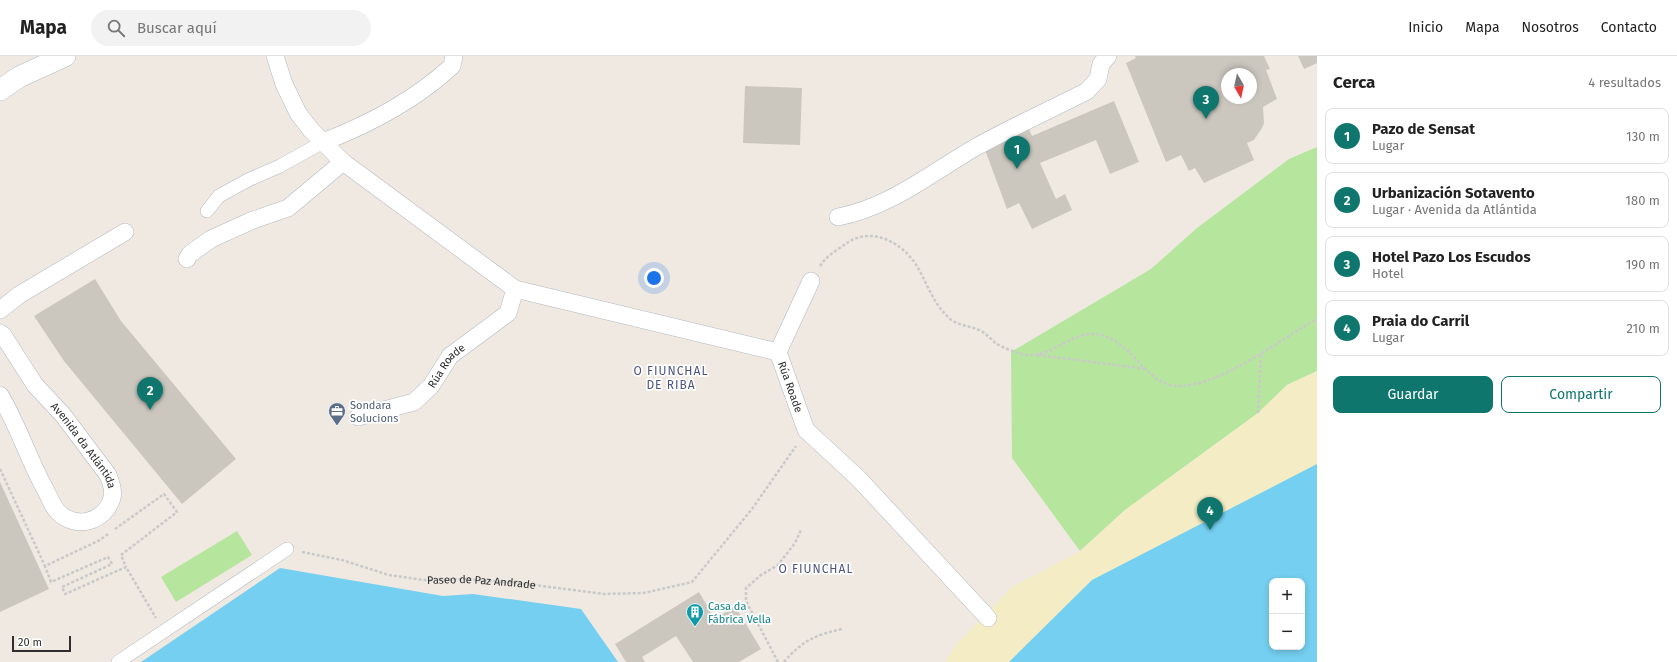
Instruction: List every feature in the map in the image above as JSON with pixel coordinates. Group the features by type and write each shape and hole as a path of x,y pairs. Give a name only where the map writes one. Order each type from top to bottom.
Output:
{"street":[{"path":"0,90 19,77 65,56"},
{"name":"Rúa Roade","path":"276,56 284,84 298,113 323,142 343,162 515,290 778,352 806,430 858,478 988,618"},
{"path":"207,211 219,196 248,180 280,166 323,142 344,134 412,99 452,66 454,56"},
{"path":"838,217 857,213 884,202 932,176 1001,133 1087,91 1098,79 1101,59"},
{"path":"187,259 190,254 211,238 253,220 288,208 343,162"},
{"path":"0,310 19,295 125,232"},
{"path":"778,352 811,281"},
{"name":"Rúa Roade","path":"358,417 414,402 431,386 450,356 508,313 515,290"},
{"name":"Avenida da Atlántida","path":"0,333 3,335 36,386 63,415 108,475 112,486 112,497 108,508 100,516 90,521 78,522 67,519 58,512 36,472 0,395"},
{"path":"118,662 287,548"}],"path":[{"path":"811,281 822,263 838,249 858,237 878,235 896,244 914,262 930,293 947,316 958,324 981,331 997,344 1023,354 1146,369"},
{"path":"1038,355 1086,333 1106,336 1119,342 1155,378 1165,383 1179,386 1190,385 1236,368 1317,319"},
{"path":"1258,413 1260,353"},
{"name":"Paseo de Paz Andrade","path":"287,548 342,560 389,575 424,580 468,579 519,583 604,594 644,593 692,582 752,509 806,430"},
{"path":"0,469 51,582 108,557 112,564 62,587 64,594 126,566"},
{"path":"45,566 100,540 164,494 177,512 122,555 126,566 164,632"},
{"path":"778,662 746,601 746,588 761,575 778,565 795,543 801,530"},
{"path":"784,662 796,648 807,640 842,629"}],"green space":[{"path":"1317,147 1317,371 1287,385 1258,413 1125,510 1080,551 1012,458 1011,352 1151,269 1197,228 1289,159"},
{"path":"237,531 252,555 176,602 161,577"}],"sand":[{"path":"1317,371 1317,584 1305,582 1305,578 1269,578 1269,584 1185,662 945,662 955,646 1012,587 1080,551 1125,510 1258,413 1287,385"}],"water":[{"path":"1317,464 1317,662 1009,662 1092,580"},
{"path":"280,568 443,596 473,594 581,609 618,662 141,662"}],"building":[{"path":"1135,56 1264,56 1270,69 1266,70 1277,99 1263,107 1264,123 1262,128 1254,140 1247,143 1254,160 1204,183 1195,168 1189,171 1181,155 1166,162 1126,63 1136,58"},
{"path":"1298,56 1317,56 1317,63 1304,69"},
{"path":"745,86 802,88 800,145 743,143"},
{"path":"1114,101 1139,162 1110,174 1096,140 1040,163 1056,199 1065,194 1072,210 1032,229 1019,203 1007,209 984,147 1028,127 1032,136"},
{"path":"95,279 121,321 236,459 182,504 64,361 34,316"},
{"path":"0,482 49,589 0,612"},
{"name":"Casa da Fábrica Vella","path":"699,592 715,619 735,606 761,649 739,662 693,662 676,636 642,657 645,662 626,662 615,644"}],"place":[{"name":"Hotel Pazo Los Escudos","path":"1206,119"},
{"name":"Pazo de Sensat","path":"1017,169"},
{"name":"Urbanización Sotavento","path":"150,410"},
{"name":"Sondara Solucions","path":"337,426"},
{"name":"Praia do Carril","path":"1210,530"},
{"name":"Casa da Fábrica Vella","path":"695,627"}],"district":[{"name":"O FIUNCHAL DE RIBA","path":"671,378"},
{"name":"O FIUNCHAL","path":"816,569"}]}
